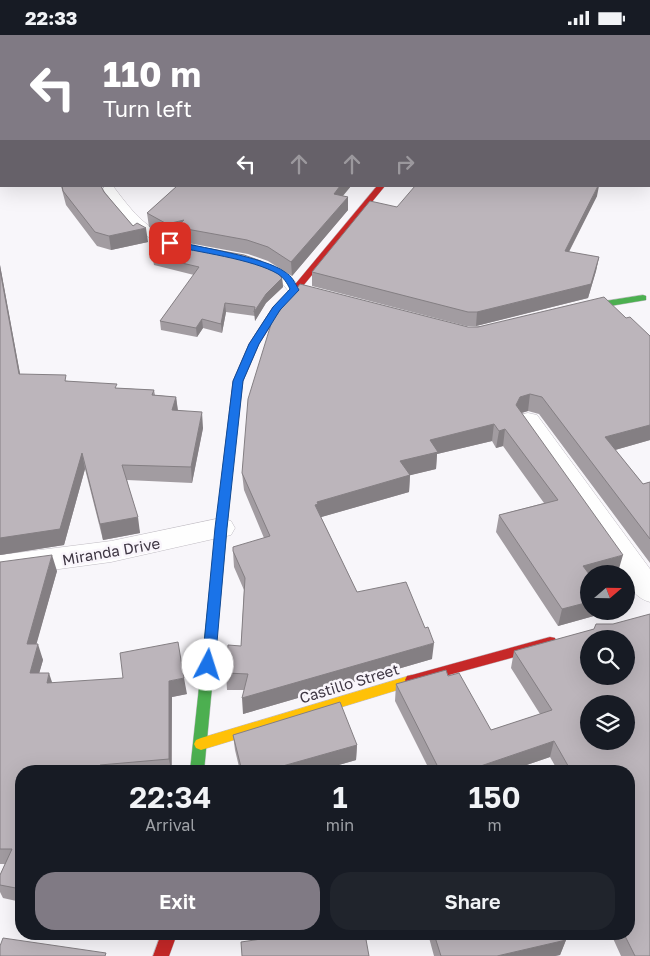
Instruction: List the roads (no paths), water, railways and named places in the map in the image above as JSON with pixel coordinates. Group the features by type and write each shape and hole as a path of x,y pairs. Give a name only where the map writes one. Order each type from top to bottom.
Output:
{"main road":[{"path":"198,765 221,528 238,381 258,337 276,309 299,291 380,187"},
{"path":"566,311 643,299"},
{"name":"Castillo Street","path":"201,744 373,691 564,638"},
{"path":"161,956 167,940"}],"street":[{"path":"528,421 650,591"},
{"name":"Miranda Drive","path":"0,566 56,561 174,540 221,528"}],"lane":[{"path":"109,189 139,229 170,243 205,251"},
{"path":"240,259 281,272 299,291"}]}
